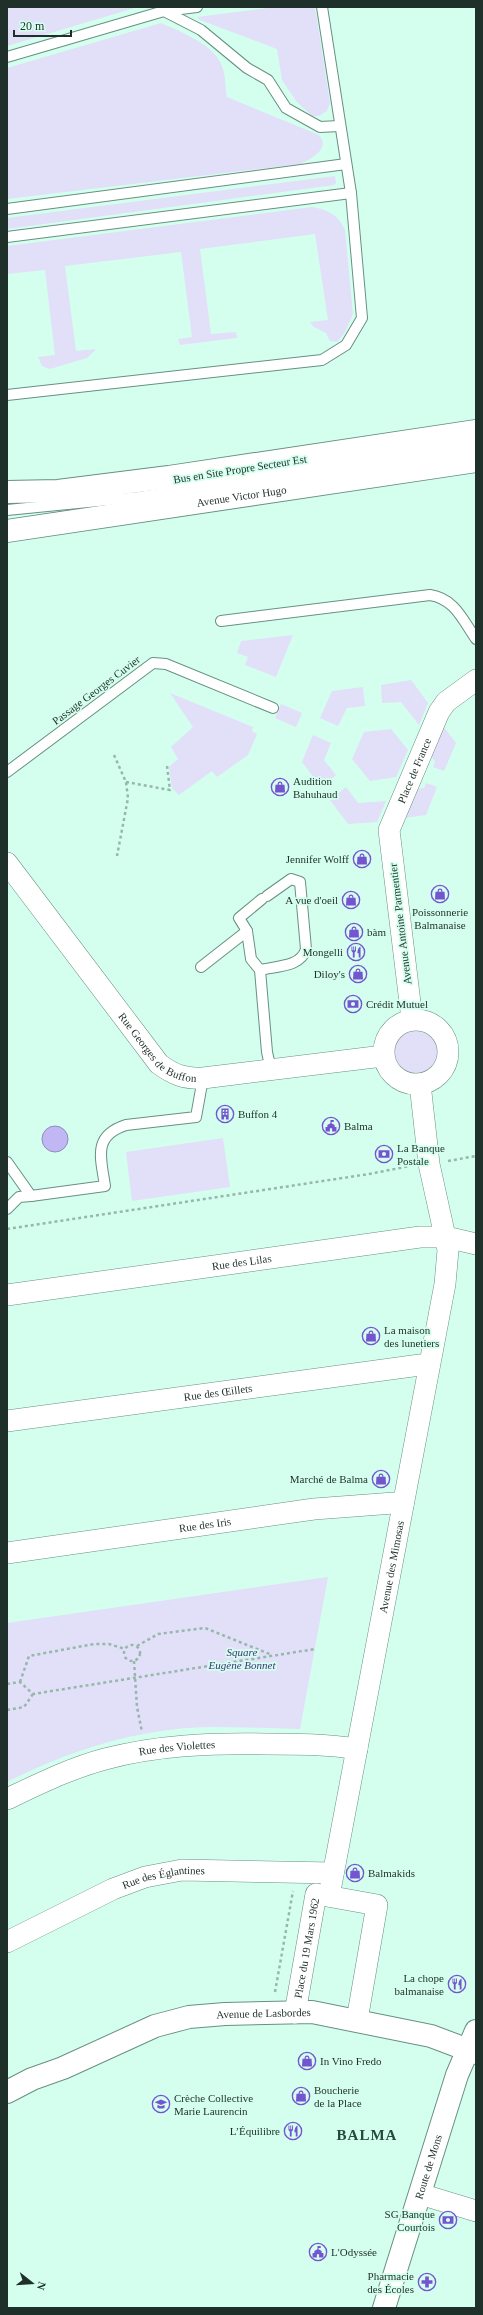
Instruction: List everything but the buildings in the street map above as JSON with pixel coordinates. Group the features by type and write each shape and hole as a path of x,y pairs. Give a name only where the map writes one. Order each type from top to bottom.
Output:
{"street":[{"path":"7,492 58,491 169,477 476,431"},
{"name":"Avenue Victor Hugo","path":"7,531 476,461"},
{"name":"Place de France","path":"389,830 439,712 446,702 476,680"},
{"name":"Avenue Antoine Parmentier","path":"389,830 412,1019"},
{"name":"Rue Georges de Buffon","path":"7,863 159,1064 179,1077 204,1078 383,1056"},
{"path":"412,1019 428,1021 436,1026 446,1039 448,1047 448,1057 445,1067 430,1081 420,1084 407,1083 396,1078 388,1068 383,1056 384,1046 393,1028 412,1019"},
{"path":"420,1084 430,1164 446,1237"},
{"name":"Rue des Lilas","path":"7,1296 420,1237 446,1237 476,1244"},
{"name":"Avenue des Mimosas","path":"329,1896 445,1284 448,1250 446,1237"},
{"name":"Rue des Œillets","path":"7,1421 327,1376 420,1365 430,1366"},
{"name":"Rue des Iris","path":"7,1553 342,1506 394,1503 403,1504"},
{"name":"Rue des Violettes","path":"7,1800 60,1774 104,1759 144,1750 185,1745 238,1744 286,1744 357,1749"},
{"name":"Rue des Églantines","path":"7,1942 113,1889 145,1877 182,1870 303,1871 333,1873"},
{"name":"Place du 19 Mars 1962","path":"286,2013 316,1894 377,1905 356,2020"},
{"name":"Avenue de Lasbordes","path":"7,2092 32,2079 63,2068 155,2026 189,2017 312,2012 474,2045"},
{"name":"Route de Mons","path":"384,2308 457,2075 474,2045"},
{"name":"Avenue de Lasbordes","path":"7,2108 36,2092 63,2068"},
{"path":"420,2194 476,2212"}],"lane":[{"path":"7,57 164,11 197,7"},
{"path":"7,394 322,360 346,345 362,318 351,193 339,126 322,7"},
{"path":"164,11 201,30 247,68 268,80 286,108 320,126 339,126"},
{"path":"7,209 346,164"},
{"path":"7,237 351,193"},
{"name":"Bus en Site Propre Secteur Est","path":"7,510 139,496 476,446"},
{"path":"220,621 430,595 441,597 451,602 476,639"},
{"name":"Passage Georges Cuvier","path":"7,772 153,663 166,664 273,708"},
{"path":"260,970 296,962 304,957 306,949 300,882 291,879 265,897 239,918 247,931 251,959 260,970 267,1052 271,1070"},
{"path":"200,967 247,931"},
{"path":"7,1209 19,1197 105,1186 100,1150 105,1138 118,1128 126,1125 196,1117 204,1078"},
{"path":"7,1162 31,1196"}],"path":[{"path":"114,755 126,782 128,798 118,856"},
{"path":"126,782 170,790 167,766"},
{"path":"7,1229 476,1156"},
{"path":"124,1649 128,1645 137,1646 158,1634 205,1628 273,1655"},
{"path":"20,1682 29,1656 94,1644 109,1644 124,1649"},
{"path":"134,1661 140,1656 140,1650 137,1646"},
{"path":"124,1649 126,1659 134,1661"},
{"path":"7,1710 24,1707 33,1694 315,1649"},
{"path":"134,1661 137,1707 143,1734"},
{"path":"7,1684 20,1682"},
{"path":"20,1682 33,1694"},
{"path":"286,2013 275,1987 294,1881 303,1871"}],"green space":[{"path":"7,7 138,7 7,46"},
{"path":"275,7 314,7 330,103 327,111 319,116 312,116 296,101 282,80 277,49 200,20 197,17"},
{"path":"161,23 197,40 214,53 223,69 227,97 319,135 323,145 318,153 300,164 7,199 7,68"},
{"path":"335,176 336,183 334,185 7,229 7,218"},
{"path":"312,207 328,211 336,216 345,230 353,314 344,334 337,342 330,341 326,333 314,327 310,322 328,320 315,234 200,249 211,334 236,332 237,338 180,345 178,339 192,337 181,252 65,266 76,351 96,349 87,358 50,369 42,366 38,357 55,355 45,270 7,274 7,246"},
{"path":"293,635 276,677 245,665 248,657 237,653 241,641"},
{"path":"411,680 428,703 419,725 401,702 382,703 381,685"},
{"path":"363,687 365,706 347,708 338,726 320,718 332,691"},
{"path":"170,693 253,727 252,731 257,734 248,755 217,777 212,771 179,795 172,788 169,767 178,759 171,747 193,727"},
{"path":"281,704 302,713 296,727 275,718"},
{"path":"443,726 456,743 444,771 433,767 435,761 430,755"},
{"path":"391,729 408,750 396,777 370,781 352,759 364,732"},
{"path":"313,735 331,743 324,760 336,775 321,787 302,762"},
{"path":"426,783 437,787 426,815 404,818 416,789 424,788"},
{"path":"346,787 358,803 386,801 377,822 348,824 330,800"},
{"path":"421,1029 425,1030 435,1039 438,1043 438,1061 429,1071 421,1075 411,1075 403,1071 394,1061 393,1047 397,1039 407,1030"},
{"path":"223,1138 230,1187 132,1201 126,1152"},
{"name":"Square Eugène Bonnet","path":"328,1577 300,1729 209,1727 183,1728 156,1732 105,1743 79,1751 54,1760 7,1782 7,1623"}],"shaded area":[{"path":"55,1126 64,1130 68,1139 64,1148 55,1152 46,1148 42,1139 46,1130"}],"place":[{"name":"Audition Bahuhaud","path":"280,787"},
{"name":"Jennifer Wolff","path":"362,859"},
{"name":"Poissonnerie Balmanaise","path":"440,894"},
{"name":"A vue d'oeil","path":"351,900"},
{"name":"bàm","path":"354,932"},
{"name":"Mongelli","path":"356,952"},
{"name":"Diloy's","path":"358,974"},
{"name":"Crédit Mutuel","path":"353,1004"},
{"name":"Buffon 4","path":"225,1114"},
{"name":"Balma","path":"331,1126"},
{"name":"La Banque Postale","path":"384,1154"},
{"name":"La maison des lunetiers","path":"371,1336"},
{"name":"Marché de Balma","path":"381,1479"},
{"name":"Balmakids","path":"355,1873"},
{"name":"La chope balmanaise","path":"457,1984"},
{"name":"In Vino Fredo","path":"307,2061"},
{"name":"Boucherie de la Place","path":"301,2096"},
{"name":"Crèche Collective Marie Laurencin","path":"161,2104"},
{"name":"L’Équilibre","path":"293,2131"},
{"name":"SG Banque Courtois","path":"448,2220"},
{"name":"L'Odyssée","path":"318,2252"},
{"name":"Pharmacie des Écoles","path":"427,2282"}],"district":[{"name":"BALMA","path":"367,2135"}]}
